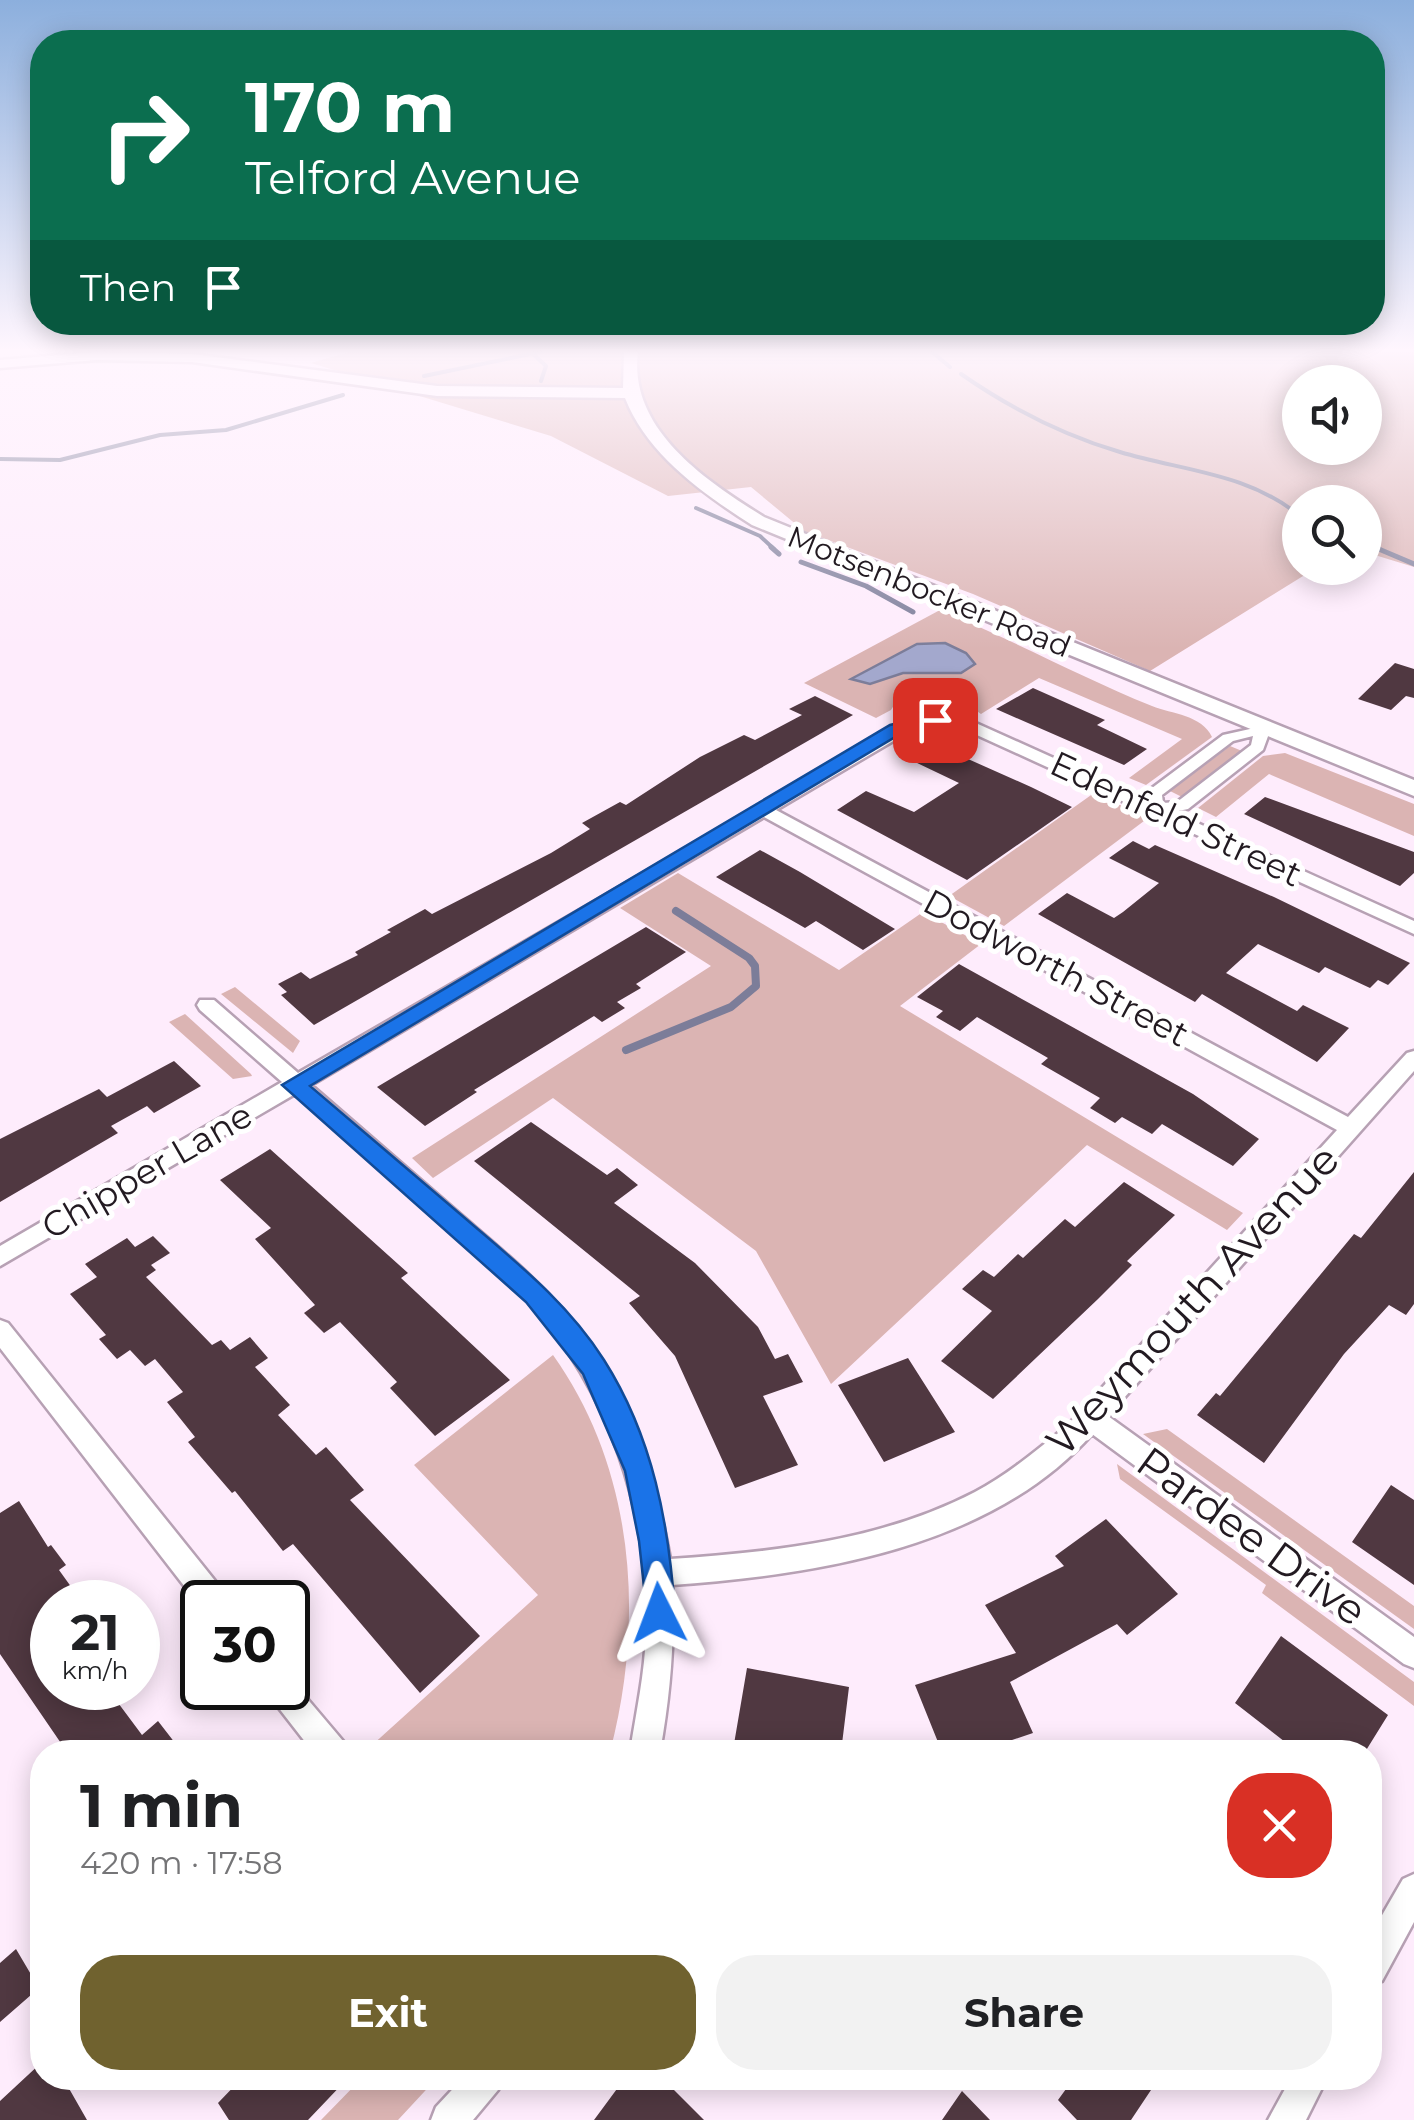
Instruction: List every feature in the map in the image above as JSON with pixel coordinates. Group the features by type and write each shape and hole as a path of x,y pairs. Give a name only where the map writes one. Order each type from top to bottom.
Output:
{"main road":[{"name":"Motsenbocker Road","path":"668,451 758,521 1414,790"}],"street":[{"name":"Chipper Lane","path":"0,1258 896,729 933,711"},
{"name":"Edenfeld Street","path":"933,711 1414,928"},
{"path":"1263,728 1258,747 1182,806 1156,809 1154,794 1228,738 1263,728"},
{"name":"Dodworth Street","path":"760,809 1351,1128"},
{"path":"206,1006 536,1294 578,1344 608,1391 628,1438 648,1504 658,1573 658,1687 647,1740"},
{"name":"Weymouth Avenue","path":"658,1573 812,1559 896,1540 1005,1490 1048,1458 1090,1418 1414,1058"},
{"path":"0,1330 197,1580"},
{"name":"Pardee Drive","path":"1090,1418 1414,1654"},
{"path":"299,1710 322,1740"},
{"path":"1382,1947 1414,1890"},
{"path":"450,2120 476,2090"},
{"path":"1286,2120 1303,2090"}],"shaded area":[{"path":"580,451 1282,451 1282,465 1382,465 1382,451 1414,451 1414,567 1382,557 1382,485 1282,485 1282,585 1289,585 1150,671 973,594 804,531 751,487 668,496"},
{"path":"940,610 1126,695 1194,720 1212,737 1146,785 1129,778 1182,739 1039,678 981,714 947,690 901,694 891,710 876,718 804,683"},
{"path":"1230,746 1242,751 1182,797 1170,791"},
{"path":"1285,753 1414,804 1414,836 1269,774 1216,817 1198,808 1263,756"},
{"path":"1094,793 1148,818 1004,926 949,896"},
{"path":"678,873 839,970 923,912 981,944 900,1006 1243,1213 1227,1230 1087,1145 831,1384 756,1251 553,1098 433,1178 412,1158 711,966 620,908"},
{"path":"235,987 300,1041 293,1053 221,994"},
{"path":"185,1014 252,1076 233,1079 169,1022"},
{"path":"553,1355 580,1400 601,1447 616,1496 625,1547 629,1598 627,1650 613,1740 378,1740 538,1595 414,1465"},
{"path":"1167,1429 1414,1606 1414,1629 1143,1434"},
{"path":"1117,1464 1414,1682 1414,1706 1262,1593 1266,1585 1120,1479"},
{"path":"350,2090 426,2090 398,2120 321,2120"}],"water":[{"path":"945,643 966,653 975,664 961,673 903,673 870,684 851,679 917,644"}],"building":[{"path":"1395,663 1414,669 1414,698 1406,696 1391,710 1358,699"},
{"path":"1033,688 1105,720 1097,725 1147,749 1124,765 996,709"},
{"path":"815,696 853,715 314,1025 281,995 287,992 278,984 301,972 310,979 358,955 355,952 425,909 432,914 551,853 590,829 582,823 620,802 626,805 700,757 744,735 755,740 802,715 789,709"},
{"path":"941,747 1072,807 967,880 837,810 866,791 914,812 959,783 915,762"},
{"path":"1265,797 1414,852 1414,873 1400,886 1244,814"},
{"path":"1133,841 1149,849 1155,845 1274,897 1410,963 1388,985 1378,980 1370,988 1325,967 1319,973 1258,944 1226,973 1297,1011 1303,1005 1349,1028 1317,1062 1202,994 1195,1002 1038,914 1067,893 1114,918 1123,912 1159,883 1109,858"},
{"path":"760,850 895,929 863,950 816,921 805,928 716,877"},
{"path":"646,927 686,952 636,984 641,988 617,1002 625,1008 602,1022 594,1016 474,1090 477,1092 425,1126 377,1087"},
{"path":"959,964 1193,1094 1259,1139 1233,1166 1162,1124 1152,1134 1122,1117 1115,1123 1090,1108 1100,1098 1041,1064 1048,1058 977,1017 960,1031 936,1017 943,1011 917,997"},
{"path":"174,1061 201,1086 154,1113 147,1106 111,1126 118,1133 0,1202 0,1139 99,1089 107,1097"},
{"path":"531,1122 607,1175 617,1168 638,1185 614,1203 695,1263 758,1327 775,1359 788,1354 803,1382 763,1396 798,1465 735,1488 675,1356 629,1303 640,1296 474,1161"},
{"path":"270,1149 408,1273 401,1278 510,1380 435,1436 390,1388 397,1382 340,1322 324,1333 304,1313 315,1305 255,1239 271,1228 220,1180"},
{"path":"1414,1172 1414,1304 1406,1315 1389,1305 1344,1354 1264,1463 1197,1415 1216,1393 1220,1396 1354,1234 1361,1238"},
{"path":"1124,1182 1175,1215 1127,1261 1132,1265 1098,1299 993,1399 941,1361 992,1311 962,1289 983,1270 994,1277 1018,1254 1023,1258 1065,1219 1075,1227"},
{"path":"153,1236 170,1253 151,1265 156,1270 146,1277 212,1345 221,1340 230,1350 250,1337 268,1358 255,1367 290,1405 278,1415 316,1455 326,1447 364,1490 350,1500 480,1636 420,1693 293,1544 283,1551 235,1491 232,1493 188,1442 195,1437 167,1402 183,1392 155,1359 145,1366 130,1350 117,1359 99,1339 106,1335 70,1294 97,1277 85,1264 127,1238 135,1247"},
{"path":"908,1358 955,1432 884,1462 838,1385"},
{"path":"1391,1485 1414,1500 1414,1585 1352,1542"},
{"path":"19,1501 48,1547 51,1545 66,1565 59,1570 66,1580 30,1580 30,1698 0,1654 0,1513"},
{"path":"1106,1519 1178,1594 1127,1635 1117,1624 1010,1682 1033,1733 1012,1740 937,1740 915,1685 1016,1653 985,1605 1064,1566 1055,1556"},
{"path":"1281,1636 1388,1715 1372,1740 1283,1740 1235,1703"},
{"path":"747,1668 849,1687 842,1740 735,1740"},
{"path":"38,1710 123,1710 142,1735 158,1721 173,1740 59,1740"},
{"path":"16,1949 30,1973 30,1996 0,2022 0,1963"},
{"path":"30,2073 30,2090 70,2090 87,2120 0,2120 0,2101"},
{"path":"230,2090 337,2090 308,2120 229,2120 218,2103"},
{"path":"616,2090 674,2090 704,2120 594,2120"},
{"path":"1065,2090 1151,2090 1131,2120 1077,2120 1058,2100"},
{"path":"962,2091 990,2120 942,2120"}],"waterway":[{"path":"0,459 60,460 96,451"},
{"path":"1117,451 1237,482 1282,503"},
{"path":"696,508 760,536 774,549"},
{"path":"771,547 779,554"},
{"path":"1382,550 1414,564"},
{"path":"801,562 866,586 913,612"},
{"path":"626,1050 731,1007 756,986 755,966 749,958 676,911"}],"route":[{"path":"659,1613 654,1541 640,1471 608,1391 593,1366 536,1294 294,1085 896,729 935,720"}]}
